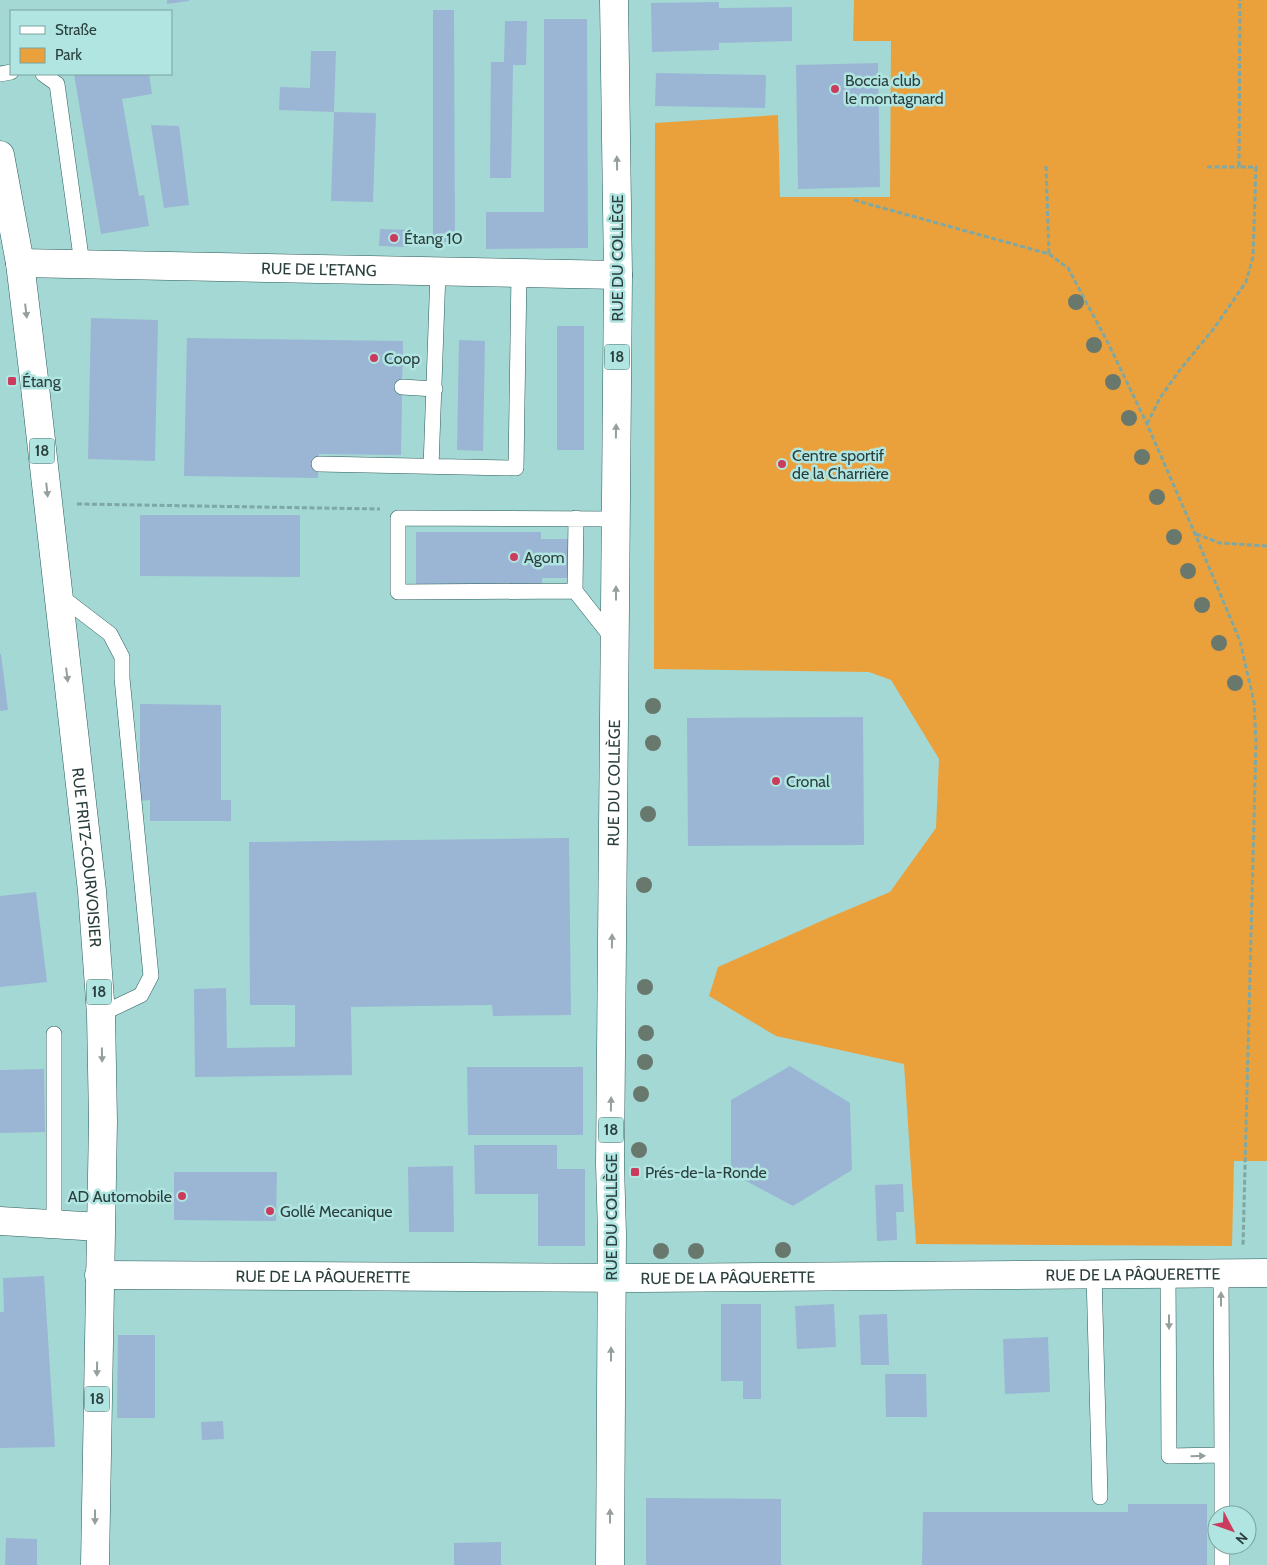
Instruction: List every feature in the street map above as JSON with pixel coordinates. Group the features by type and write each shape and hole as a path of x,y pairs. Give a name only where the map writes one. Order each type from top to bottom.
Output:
{"main road":[{"name":"RUE DU COLLÈGE","path":"610,1565 612,1277 610,1164 618,275 614,0"},
{"name":"RUE FRITZ-COURVOISIER","path":"0,155 20,263 92,891 101,1014 102,1121 95,1565"},
{"name":"RUE DE L'ETANG","path":"20,263 618,275"},
{"path":"0,1221 100,1227"},
{"name":"RUE DE LA PÂQUERETTE","path":"99,1275 612,1277 1244,1273"}],"lane":[{"path":"44,75 57,84 82,264"},
{"path":"431,467 438,272"},
{"path":"319,464 516,468 519,273"},
{"path":"402,387 435,388"},
{"path":"575,591 398,592 398,518 616,519"},
{"path":"576,518 575,591 615,642"},
{"path":"57,594 110,634 122,658 122,678 151,976 141,995 101,1014"},
{"path":"54,1034 54,1224"},
{"path":"1168,1273 1169,1456 1222,1455"},
{"path":"1222,1505 1222,1455 1244,1273"},
{"path":"1094,1274 1100,1497"}],"path":[{"path":"1239,167 1240,0"},
{"path":"1046,166 1049,254"},
{"path":"1147,424 1164,391 1215,327 1246,282 1254,258 1256,167 1207,167"},
{"path":"854,200 1049,254 1068,268 1108,343 1147,424 1240,641 1254,702 1256,743 1244,1273"},
{"path":"48,504 390,509 398,518"},
{"path":"1195,534 1220,543 1267,546"}],"green space":[{"path":"854,0 1267,0 1267,1161 1234,1161 1232,1246 916,1244 904,1064 776,1036 709,996 718,967 890,892 936,828 939,759 891,680 869,672 654,669 655,123 778,115 780,197 890,197 891,41 853,41"}],"building":[{"path":"167,0 189,0 189,1 167,4"},
{"path":"719,2 719,8 792,7 792,41 719,43 719,50 652,52 651,3"},
{"path":"433,10 454,10 455,242 433,242"},
{"path":"544,19 587,19 588,248 486,249 486,212 544,212"},
{"path":"505,21 527,21 526,65 513,65 511,178 490,178 491,62 504,62"},
{"path":"311,51 336,51 334,112 279,110 280,87 310,88"},
{"path":"878,63 880,187 798,189 796,65"},
{"path":"656,73 766,75 765,108 655,106"},
{"path":"74,75 149,75 152,94 122,99 139,196 144,195 149,226 101,234"},
{"path":"334,112 376,113 373,202 331,201"},
{"path":"151,125 179,126 189,205 164,208"},
{"name":"Étang 10","path":"380,229 409,230 408,247 379,246"},
{"path":"91,318 158,320 155,461 88,459"},
{"path":"557,326 584,326 584,450 557,450"},
{"path":"187,338 403,341 401,455 319,454 318,478 184,476"},
{"path":"459,340 485,341 483,451 457,450"},
{"path":"140,515 300,515 300,577 140,576"},
{"path":"416,532 541,532 541,539 568,539 568,578 542,578 542,584 416,584"},
{"path":"0,654 8,710 0,711"},
{"path":"140,704 221,705 221,800 231,800 231,821 150,821 150,800 140,801"},
{"name":"Cronal","path":"863,717 864,845 688,846 687,718"},
{"path":"569,838 571,1015 493,1016 492,1005 351,1007 352,1075 195,1077 194,989 226,988 227,1048 295,1047 295,1005 250,1005 249,842"},
{"path":"36,892 47,982 0,987 0,896"},
{"path":"790,1066 850,1103 852,1170 793,1206 731,1173 731,1100"},
{"path":"467,1067 583,1067 583,1135 468,1135"},
{"path":"44,1069 45,1132 0,1133 0,1070"},
{"path":"474,1145 557,1145 557,1169 585,1169 585,1246 538,1246 538,1194 475,1194"},
{"path":"453,1166 454,1232 409,1232 408,1167"},
{"path":"174,1172 277,1172 276,1221 174,1220"},
{"path":"903,1184 904,1212 896,1212 897,1240 877,1241 875,1185"},
{"path":"44,1276 55,1447 0,1448 0,1312 4,1312 3,1278"},
{"path":"721,1304 761,1304 761,1399 743,1399 743,1381 721,1381"},
{"path":"834,1304 836,1347 797,1349 795,1306"},
{"path":"887,1314 889,1365 861,1365 859,1315"},
{"path":"118,1335 155,1335 155,1418 117,1418"},
{"path":"1048,1337 1050,1392 1005,1394 1003,1339"},
{"path":"885,1374 926,1374 927,1417 886,1417"},
{"path":"223,1421 224,1439 202,1440 201,1422"},
{"path":"646,1498 781,1499 781,1565 646,1565"},
{"path":"1128,1504 1207,1504 1207,1565 922,1565 923,1512 1128,1512"},
{"path":"6,1538 37,1539 37,1565 5,1565"},
{"path":"501,1542 501,1565 454,1565 454,1543"}],"place":[{"name":"Boccia club le montagnard","path":"835,89"},
{"name":"Étang 10","path":"394,238"},
{"name":"Coop","path":"374,358"},
{"name":"Étang","path":"12,381"},
{"name":"Centre sportif de la Charrière","path":"782,464"},
{"name":"Agom","path":"514,557"},
{"name":"Cronal","path":"776,781"},
{"name":"Prés-de-la-Ronde","path":"635,1172"},
{"name":"AD Automobile","path":"182,1196"},
{"name":"Gollé Mecanique","path":"270,1211"}]}
